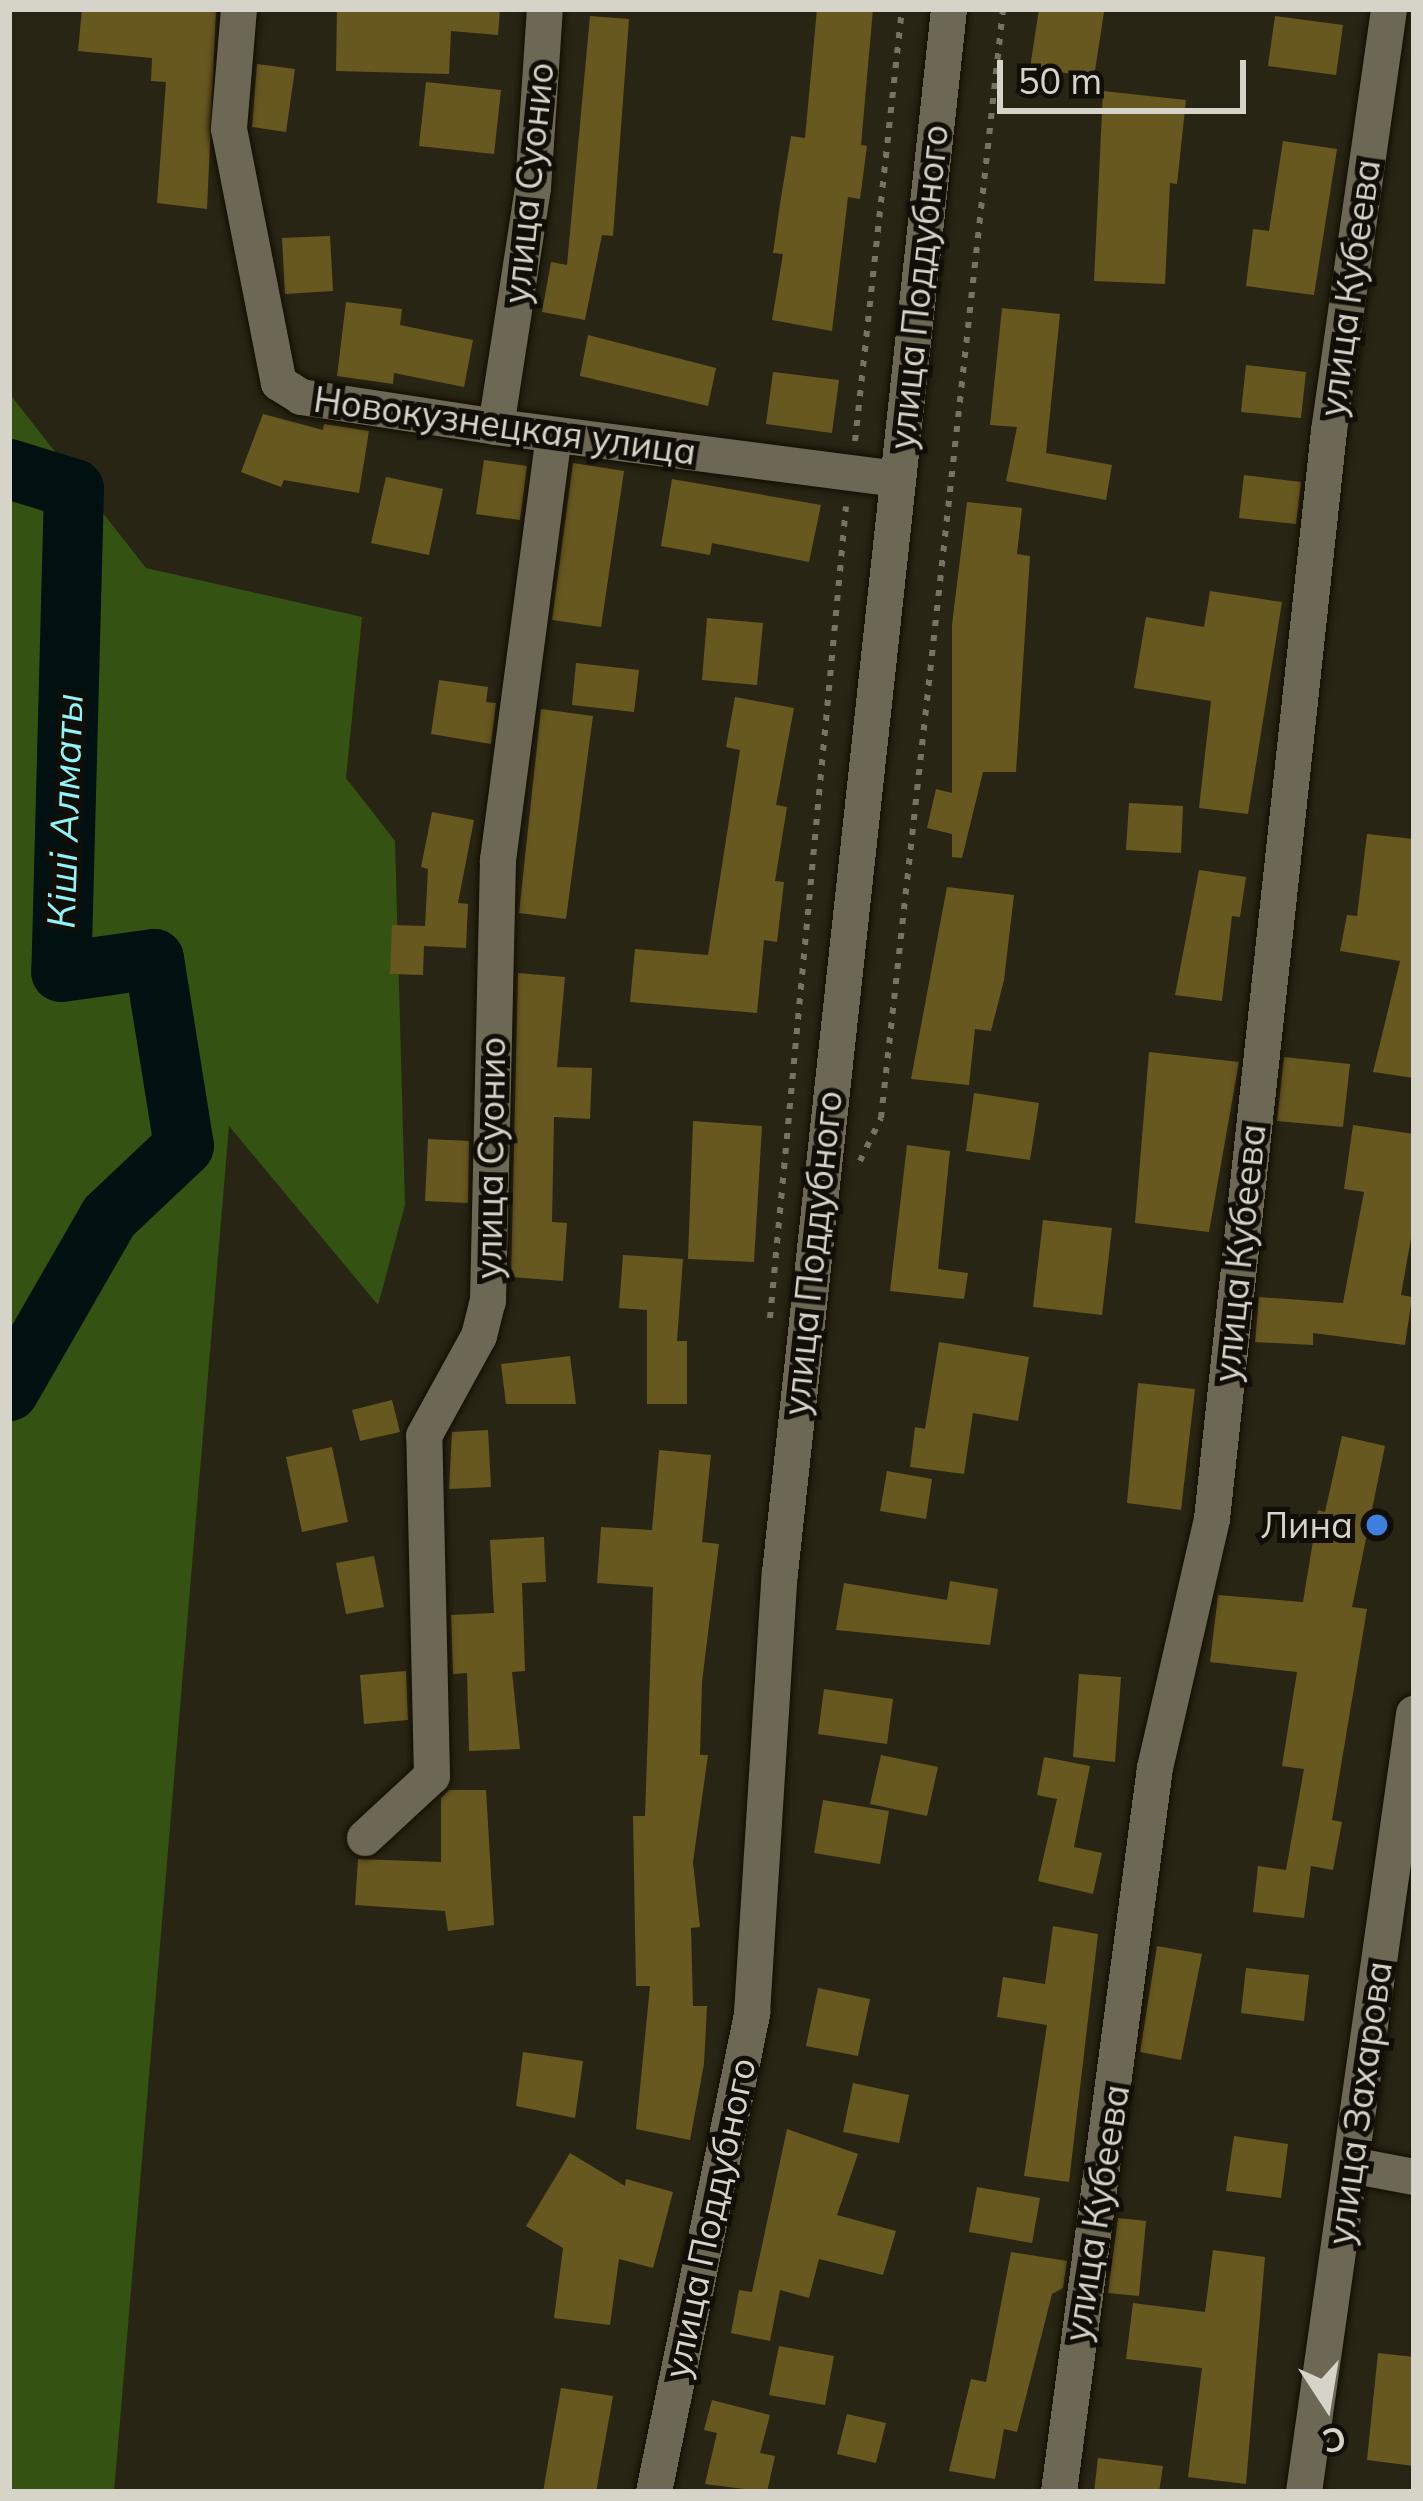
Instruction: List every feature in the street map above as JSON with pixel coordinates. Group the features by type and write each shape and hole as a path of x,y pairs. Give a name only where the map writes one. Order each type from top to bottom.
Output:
{"street":[{"name":"Новокузнецкая улица","path":"239,9 229,129 279,383 301,397 496,428 896,479"},
{"name":"улица Суонио","path":"496,428 533,188 545,9"},
{"name":"улица Поддубного","path":"654,2492 752,2012 779,1573 950,9"},
{"name":"улица Кубеева","path":"1058,2492 1155,1768 1213,1519 1329,431 1389,9"},
{"name":"улица Суонио","path":"365,1838 432,1776 424,1436 479,1336 488,1301 498,860 554,436"},
{"name":"улица Захарова","path":"1304,2492 1414,1714"},
{"path":"1351,2165 1414,2177"}],"path":[{"path":"768,1332 818,747 902,9"},
{"path":"851,1179 881,1118 1003,9"}],"green space":[{"path":"9,393 146,568 362,617 346,778 395,841 405,1205 378,1305 229,1126 114,2492 9,2492"}],"building":[{"path":"82,9 216,11 207,209 157,203 166,82 151,81 152,58 78,51"},
{"path":"337,9 500,9 498,35 451,31 449,74 336,71"},
{"path":"817,9 873,9 861,145 867,146 860,199 848,197 832,331 772,320 783,254 773,253 780,204 791,136 805,138"},
{"path":"1039,9 1104,12 1094,77 1030,68"},
{"path":"590,16 629,19 613,236 602,235 585,320 542,312 551,262 567,265"},
{"path":"1275,16 1343,25 1336,75 1268,66"},
{"path":"257,64 295,69 286,132 252,127"},
{"path":"426,82 501,90 494,154 419,146"},
{"path":"1103,91 1186,100 1177,184 1170,183 1165,284 1094,281"},
{"path":"1283,141 1337,149 1314,295 1246,286 1253,229 1269,231"},
{"path":"330,236 333,291 285,294 282,238"},
{"path":"346,302 402,309 400,325 473,340 464,387 394,373 393,384 337,376"},
{"path":"1002,308 1060,314 1046,453 1112,465 1106,500 1006,481 1017,427 990,425"},
{"path":"588,335 716,368 708,406 580,376"},
{"path":"1246,365 1306,372 1301,418 1241,412"},
{"path":"773,372 839,380 832,433 766,424"},
{"path":"263,414 323,430 324,424 369,431 359,493 284,480 281,487 241,472"},
{"path":"484,460 527,466 520,520 476,514"},
{"path":"573,463 624,471 601,627 552,620"},
{"path":"1244,475 1301,482 1296,524 1239,518"},
{"path":"386,477 443,489 429,555 371,543"},
{"path":"672,479 821,505 809,562 712,543 710,555 661,546"},
{"path":"967,502 1022,508 1017,554 1030,556 1016,772 983,772 962,858 952,857 952,834 927,828 936,789 952,793 952,625"},
{"path":"1210,591 1282,602 1248,814 1199,808 1211,701 1134,688 1146,617 1204,627"},
{"path":"707,618 763,623 757,685 702,680"},
{"path":"576,663 639,670 634,712 572,705"},
{"path":"439,680 488,687 486,702 496,703 491,744 431,734"},
{"path":"735,697 794,708 776,805 787,807 775,881 784,882 777,942 764,940 757,1013 630,1002 635,949 708,955 740,750 726,747"},
{"path":"541,709 593,716 566,919 519,913"},
{"path":"1129,803 1183,806 1181,853 1126,850"},
{"path":"432,812 474,820 458,903 468,904 466,948 424,946 423,975 390,974 392,925 425,926 428,869 421,867"},
{"path":"1367,834 1414,839 1414,1078 1373,1072 1400,961 1340,951 1347,915 1357,916"},
{"path":"1199,870 1246,877 1240,917 1232,916 1222,1001 1175,995"},
{"path":"947,887 1014,895 1004,980 991,1031 975,1029 969,1085 911,1079"},
{"path":"518,973 565,977 557,1067 592,1068 590,1119 554,1117 552,1222 567,1223 563,1281 511,1277"},
{"path":"1149,1052 1239,1062 1209,1232 1135,1223"},
{"path":"1284,1057 1350,1064 1343,1127 1277,1121"},
{"path":"974,1093 1039,1103 1030,1160 966,1151"},
{"path":"693,1121 762,1126 754,1262 688,1259"},
{"path":"1353,1125 1414,1134 1414,1221 1401,1295 1412,1297 1405,1345 1313,1333 1313,1345 1255,1342 1259,1297 1343,1303 1364,1192 1344,1189"},
{"path":"428,1139 469,1141 468,1203 425,1201"},
{"path":"907,1145 950,1151 938,1269 968,1273 964,1299 890,1291"},
{"path":"1043,1220 1112,1228 1102,1315 1033,1307"},
{"path":"623,1255 683,1259 677,1341 687,1341 687,1404 647,1404 647,1310 619,1308"},
{"path":"939,1342 1029,1357 1018,1421 973,1413 964,1474 910,1467 915,1427 925,1429"},
{"path":"570,1356 576,1404 506,1404 501,1364"},
{"path":"1138,1383 1195,1389 1181,1510 1127,1503"},
{"path":"392,1400 400,1432 360,1441 352,1410"},
{"path":"488,1430 491,1487 449,1489 452,1432"},
{"path":"1342,1436 1385,1446 1352,1607 1367,1609 1332,1820 1342,1822 1333,1870 1311,1866 1304,1918 1253,1912 1258,1866 1286,1870 1304,1769 1282,1766 1297,1672 1210,1662 1218,1595 1303,1602 1318,1510 1325,1512"},
{"path":"332,1447 348,1522 302,1532 286,1457"},
{"path":"659,1450 711,1455 702,1542 719,1544 702,1682 700,1755 708,1755 693,1862 700,1927 691,1928 693,2006 707,2006 704,2064 690,2140 636,2129 650,1986 636,1986 633,1816 645,1816 653,1587 597,1583 601,1527 652,1530"},
{"path":"887,1471 932,1479 926,1519 880,1511"},
{"path":"544,1537 546,1582 522,1583 525,1671 512,1672 520,1749 469,1751 467,1673 453,1674 451,1615 494,1613 490,1540"},
{"path":"374,1556 384,1607 346,1614 336,1563"},
{"path":"950,1581 998,1589 990,1645 836,1630 844,1583 947,1600"},
{"path":"406,1671 408,1720 364,1724 360,1675"},
{"path":"1079,1674 1121,1677 1115,1762 1073,1757"},
{"path":"824,1689 893,1699 887,1744 818,1734"},
{"path":"881,1755 938,1767 927,1816 870,1804"},
{"path":"1044,1757 1090,1766 1074,1847 1102,1853 1093,1894 1038,1881 1057,1799 1037,1795"},
{"path":"449,1790 486,1790 494,1925 448,1931 445,1911 355,1905 358,1859 441,1862 441,1798"},
{"path":"823,1800 889,1811 880,1864 814,1853"},
{"path":"1053,1926 1098,1934 1069,2182 1024,2176 1047,2025 997,2017 1003,1977 1045,1984"},
{"path":"1157,1946 1202,1954 1181,2060 1140,2052"},
{"path":"1246,1968 1309,1975 1304,2021 1241,2013"},
{"path":"818,1988 870,1999 858,2056 806,2046"},
{"path":"523,2052 583,2061 575,2118 516,2106"},
{"path":"853,2083 909,2095 899,2143 843,2132"},
{"path":"787,2129 858,2154 837,2215 896,2231 883,2275 819,2259 809,2298 780,2290 770,2341 731,2333 739,2290 752,2292"},
{"path":"1234,2136 1288,2144 1281,2198 1226,2191"},
{"path":"570,2153 625,2186 626,2179 673,2192 653,2268 619,2259 610,2325 554,2318 563,2248 526,2226"},
{"path":"977,2187 1040,2198 1032,2243 969,2232"},
{"path":"1118,2218 1146,2221 1139,2296 1108,2293"},
{"path":"1213,2250 1265,2257 1246,2484 1188,2477 1202,2368 1126,2359 1133,2303 1205,2312"},
{"path":"1011,2252 1067,2261 1063,2288 1052,2294 1017,2432 1004,2429 995,2479 949,2471 971,2379 986,2382"},
{"path":"779,2346 834,2356 825,2405 769,2395"},
{"path":"1378,2353 1414,2357 1414,2466 1367,2460"},
{"path":"561,2388 613,2396 596,2492 543,2492"},
{"path":"712,2400 770,2415 760,2453 775,2456 767,2492 705,2484 717,2433 704,2430"},
{"path":"847,2414 886,2423 876,2463 837,2454"},
{"path":"1098,2458 1163,2466 1159,2492 1094,2492"}],"waterway":[{"name":"Кіші Алматы","path":"9,469 74,489 61,972 154,959 184,1146 109,1217 9,1391"}],"place":[{"name":"Лина","path":"1377,1525"}]}
